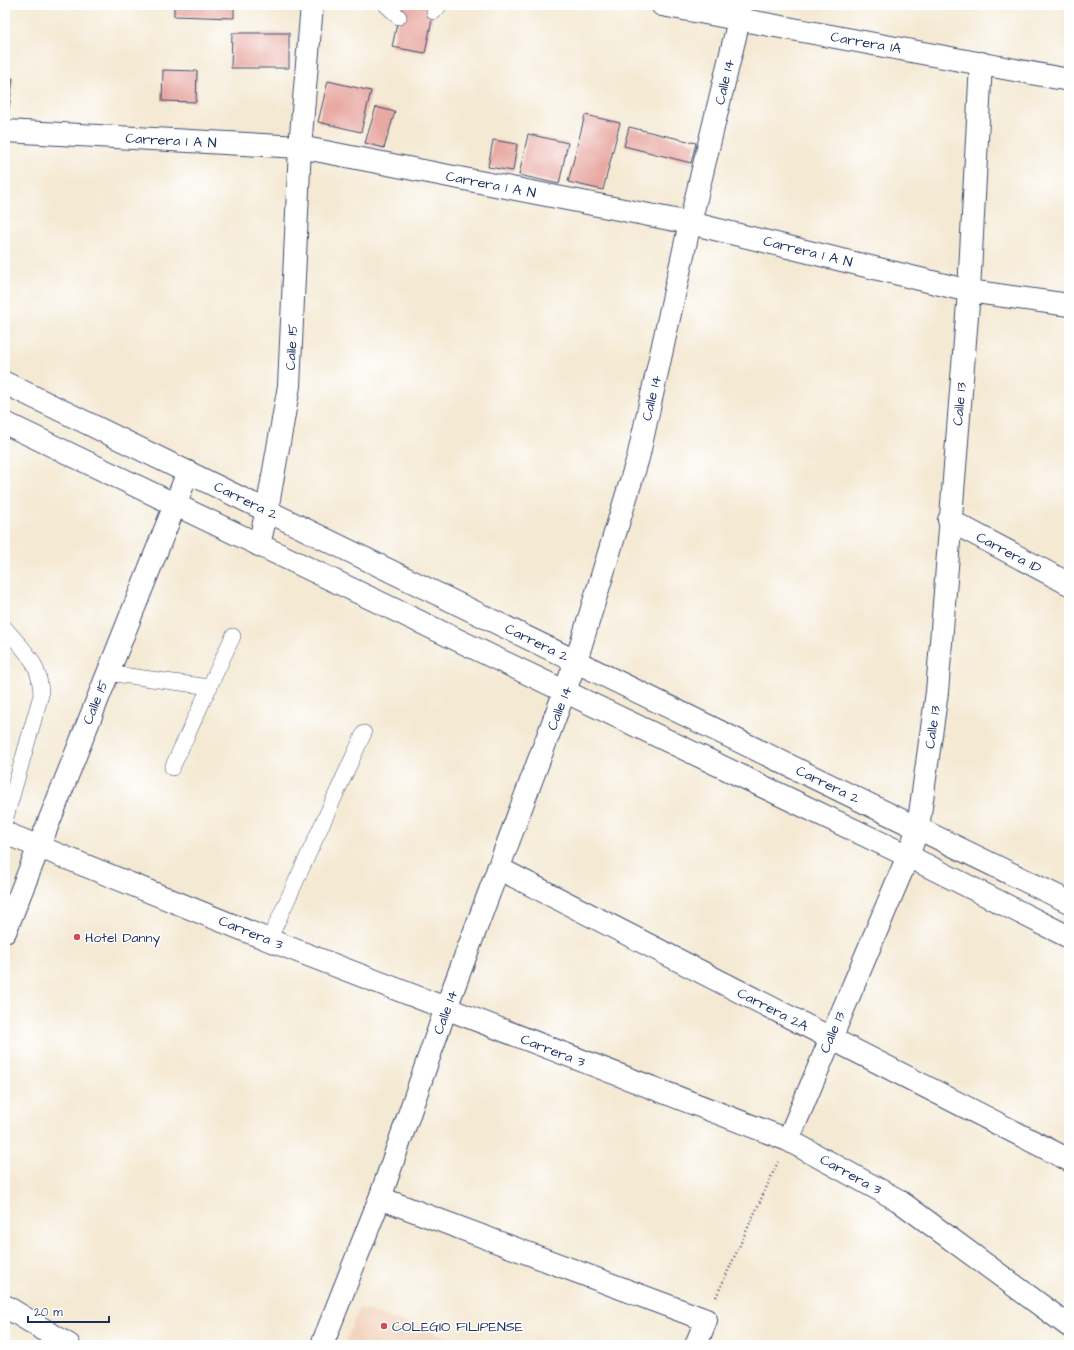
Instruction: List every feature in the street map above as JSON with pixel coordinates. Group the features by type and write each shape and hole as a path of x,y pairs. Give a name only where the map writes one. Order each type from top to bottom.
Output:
{"street":[{"name":"Calle 15","path":"259,545 267,510 289,386 300,147 312,5"},
{"name":"Carrera 1A","path":"662,5 739,12 1069,80"},
{"name":"Calle 14","path":"322,1345 380,1198 446,1008 576,661 638,458 739,12"},
{"name":"Calle 13","path":"788,1140 908,856 918,828 937,692 969,291 981,63"},
{"name":"Carrera 1 A N","path":"5,131 300,147 690,223 969,291 1069,305"},
{"name":"Carrera 2","path":"5,383 1069,902"},
{"path":"5,423 908,856 1069,937"},
{"name":"Calle 15","path":"5,932 188,472"},
{"name":"Carrera 1D","path":"950,520 1069,584"},
{"name":"Carrera 3","path":"5,833 270,940 788,1140 898,1200 1069,1326"},
{"name":"Carrera 2A","path":"498,868 1069,1160"},
{"path":"380,1198 706,1320 696,1345"},
{"path":"5,1306 69,1345"}],"lane":[{"path":"386,5 399,17"},
{"path":"5,628 35,664 40,678 40,695 5,821"},
{"path":"172,768 233,636"},
{"path":"107,673 210,687"},
{"path":"270,940 364,733"}],"path":[{"path":"706,1320 788,1140"}],"shaded area":[{"name":"COLEGIO FILIPENSE","path":"359,1308 474,1345 344,1345"}],"building":[{"path":"174,5 234,5 234,18 174,16"},
{"path":"401,5 435,5 425,53 392,47"},
{"path":"232,33 289,33 289,68 231,68"},
{"path":"163,70 197,71 196,102 162,101"},
{"path":"5,78 13,78 9,108 5,107"},
{"path":"328,81 371,91 361,132 318,122"},
{"path":"376,107 395,112 384,148 365,143"},
{"path":"585,115 620,123 603,190 568,182"},
{"path":"629,127 696,143 691,163 624,146"},
{"path":"528,134 568,143 559,184 519,175"},
{"path":"493,140 517,144 513,171 488,167"}],"place":[{"name":"Hotel Danny","path":"77,937"},
{"name":"COLEGIO FILIPENSE","path":"384,1326"}]}
